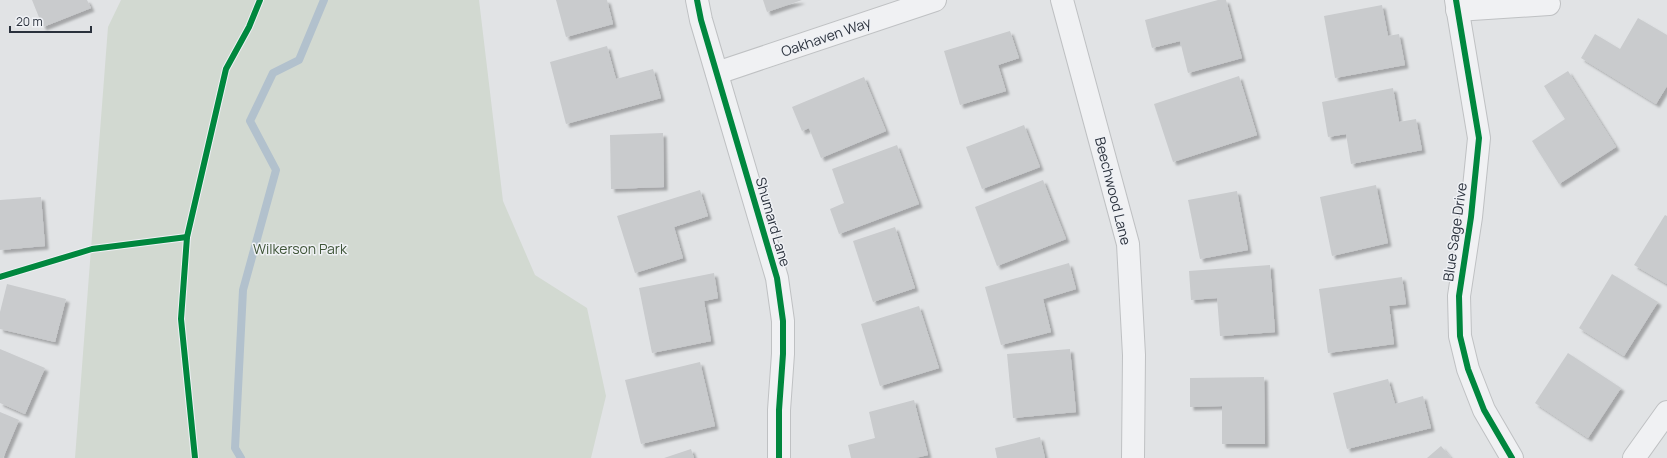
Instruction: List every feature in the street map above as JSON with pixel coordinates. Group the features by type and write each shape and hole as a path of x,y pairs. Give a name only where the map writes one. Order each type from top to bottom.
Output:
{"street":[{"name":"Shumard Lane","path":"697,0 701,20 777,278 783,321 783,354 779,410 779,458"},
{"name":"Oakhaven Way","path":"717,73 936,0"},
{"name":"Beechwood Lane","path":"1062,0 1128,244 1134,355 1133,458"},
{"path":"1456,5 1549,4"},
{"name":"Blue Sage Drive","path":"1456,5 1479,138 1471,217 1459,296 1460,336 1468,370 1484,410 1512,458"},
{"path":"1634,458 1667,412"}],"green space":[{"name":"Wilkerson Park","path":"121,0 479,0 503,201 535,275 587,308 606,396 591,458 75,458 108,27"}],"building":[{"path":"32,0 87,0 91,8 43,27"},
{"path":"556,0 607,0 613,24 566,37"},
{"path":"763,0 802,0 767,12"},
{"path":"1218,0 1226,0 1242,58 1188,73 1180,41 1152,48 1145,20"},
{"path":"1382,5 1388,36 1399,34 1405,65 1335,78 1324,16"},
{"path":"1638,18 1667,35 1667,86 1656,104 1581,58 1595,34 1620,49"},
{"path":"1010,31 1019,58 998,65 1006,91 960,105 944,51"},
{"path":"607,46 616,79 653,69 661,98 566,124 550,62"},
{"path":"1568,71 1616,147 1559,184 1532,141 1565,119 1544,86"},
{"path":"1239,76 1257,135 1173,162 1154,104"},
{"path":"864,77 886,131 821,158 809,128 802,131 792,107"},
{"path":"1393,88 1399,122 1416,119 1422,150 1351,164 1346,134 1328,137 1322,102"},
{"path":"1024,125 1040,167 982,189 966,147"},
{"path":"663,133 664,187 611,189 610,135"},
{"path":"897,145 919,204 839,234 830,209 844,203 832,169"},
{"path":"1043,180 1066,239 997,266 975,207"},
{"path":"1376,185 1388,243 1332,256 1320,197"},
{"path":"700,190 708,216 674,227 683,258 635,273 617,216"},
{"path":"1237,191 1248,250 1200,259 1188,200"},
{"path":"41,197 45,246 0,250 0,200"},
{"path":"1665,215 1667,216 1667,284 1634,265"},
{"path":"895,227 915,288 873,302 853,241"},
{"path":"1069,263 1076,289 1043,299 1051,332 1001,345 985,287"},
{"path":"1270,265 1275,332 1220,336 1217,298 1191,300 1189,271"},
{"path":"714,273 718,298 704,301 711,341 652,353 639,288"},
{"path":"1612,274 1658,302 1624,356 1579,328"},
{"path":"1402,277 1406,304 1389,306 1394,344 1328,353 1319,289"},
{"path":"7,284 66,299 55,342 0,329 0,312"},
{"path":"919,306 939,368 880,386 861,324"},
{"path":"0,349 45,368 25,414 0,403"},
{"path":"1070,349 1076,412 1013,418 1007,354"},
{"path":"1568,353 1621,388 1588,438 1535,403"},
{"path":"700,362 715,426 641,444 625,380"},
{"path":"1264,377 1265,444 1222,444 1222,406 1190,407 1190,378"},
{"path":"1388,379 1395,404 1423,396 1431,428 1347,449 1333,393"},
{"path":"914,400 928,455 915,458 851,458 848,445 875,438 869,412"},
{"path":"0,412 19,420 3,458 0,458"},
{"path":"1040,437 1045,458 997,458 995,448"},
{"path":"1441,446 1451,458 1427,458"},
{"path":"691,449 694,458 664,458"}],"waterway":[{"path":"241,458 235,448 243,290 276,170 250,121 273,73 299,60 324,0"}],"cycle path":[{"path":"195,458 181,319 187,237 226,69 249,27 260,0"},
{"path":"697,0 701,20 777,278 783,321 783,354 779,410 779,458"},
{"path":"1456,0 1479,138 1471,217 1459,296 1460,336 1468,369 1484,410 1512,458"},
{"path":"0,277 92,249 187,237"}]}
